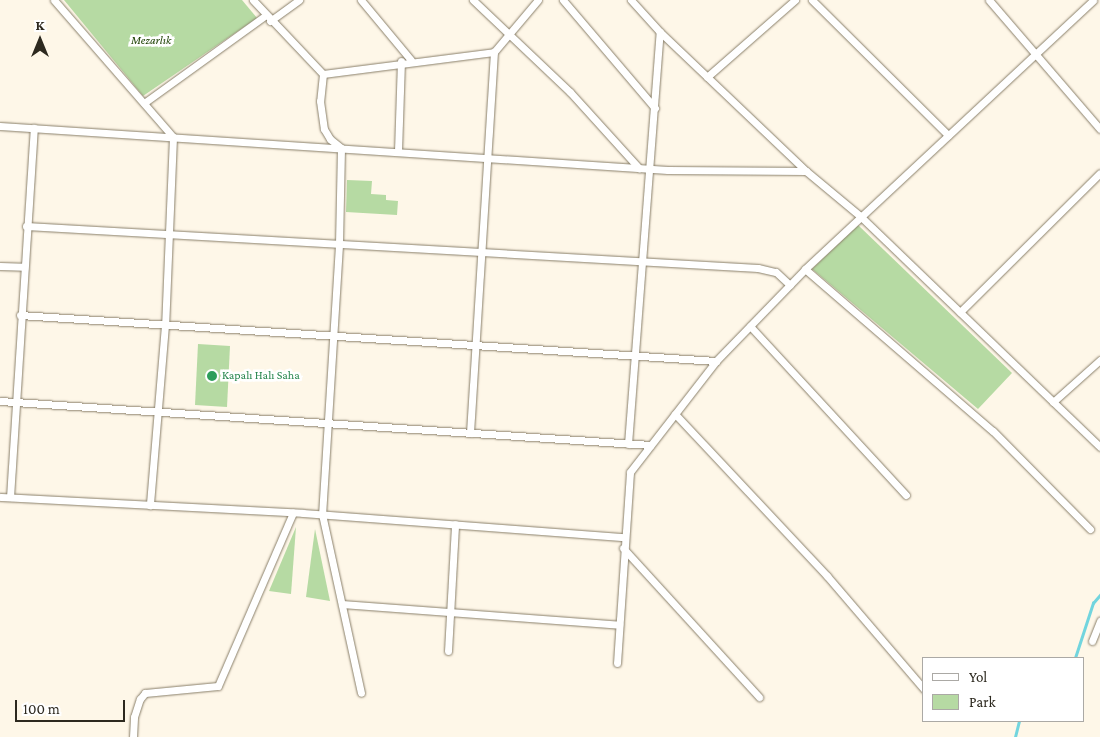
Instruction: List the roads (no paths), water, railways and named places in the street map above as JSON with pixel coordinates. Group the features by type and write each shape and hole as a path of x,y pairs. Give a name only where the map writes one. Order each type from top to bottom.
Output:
{"street":[{"path":"54,0 173,137 165,325 150,505"},
{"path":"252,0 323,74"},
{"path":"144,103 268,18 299,0"},
{"path":"361,0 411,60"},
{"path":"473,0 507,36 570,92 640,168"},
{"path":"470,433 474,344 482,253 494,52 538,0"},
{"path":"563,0 655,108"},
{"path":"631,0 660,32 707,77 806,171 860,216 1100,447"},
{"path":"707,77 795,0"},
{"path":"812,0 948,135"},
{"path":"989,0 1100,130"},
{"path":"617,663 623,548 630,472 716,361 805,269 1093,0"},
{"path":"628,444 644,260 660,32"},
{"path":"323,74 401,61 494,52"},
{"path":"398,152 401,61"},
{"path":"323,74 320,101 324,129 330,139 341,148"},
{"path":"0,126 649,169 806,171"},
{"path":"10,497 14,402 34,128"},
{"path":"341,148 339,245 322,514 361,693"},
{"path":"960,312 1100,174"},
{"path":"26,226 758,268 776,272 790,285"},
{"path":"0,266 23,267"},
{"path":"805,269 993,431 1090,529"},
{"path":"20,315 716,361"},
{"path":"750,326 906,495"},
{"path":"1053,402 1100,360"},
{"path":"0,401 157,414 329,423 651,445"},
{"path":"675,414 827,576 922,687"},
{"path":"0,497 294,512 624,537"},
{"path":"133,737 134,717 140,699 145,693 218,686 294,512"},
{"path":"448,651 455,524"},
{"path":"623,548 759,697"},
{"path":"342,604 619,624"},
{"path":"1092,640 1100,621"}],"waterway":[{"path":"1075,657 1093,603 1100,595"},
{"path":"1015,737 1019,722"}],"place":[{"name":"Kapalı Halı Saha","path":"212,376"}],"park label":[{"name":"Mezarlık","path":"151,41"}]}
